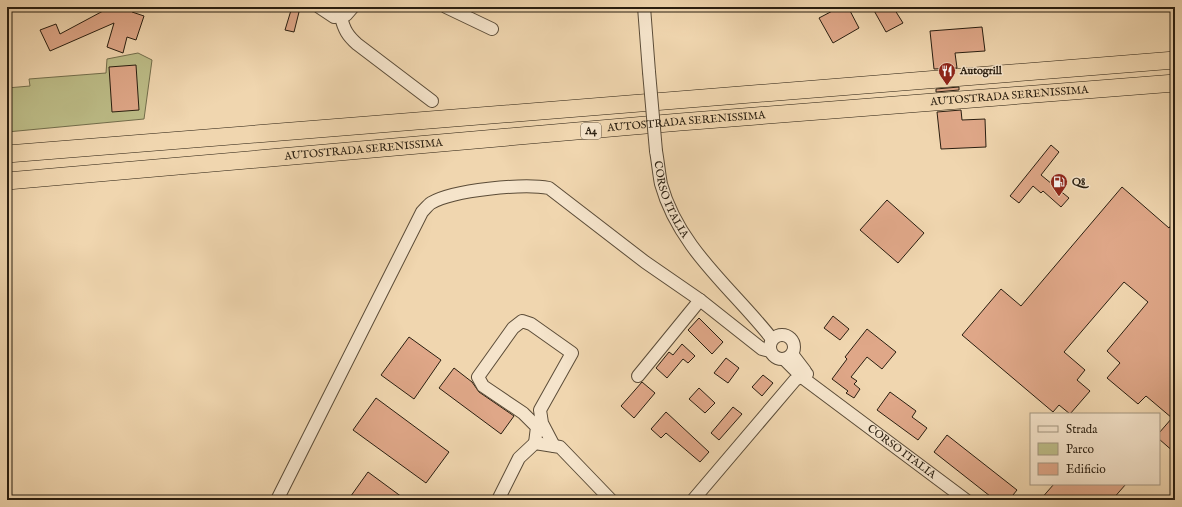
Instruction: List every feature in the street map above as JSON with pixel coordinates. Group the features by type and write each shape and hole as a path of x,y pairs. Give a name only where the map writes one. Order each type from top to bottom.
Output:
{"highway":[{"name":"AUTOSTRADA SERENISSIMA","path":"7,154 1175,60"},
{"name":"AUTOSTRADA SERENISSIMA","path":"7,181 688,122 1175,83"}],"street":[{"path":"319,7 334,17 346,15 353,7"},
{"path":"446,7 492,29"},
{"name":"CORSO ITALIA","path":"644,7 648,72 661,184 677,222 699,256 724,286 776,337 787,335 792,340 794,347 788,356"},
{"path":"341,17 343,29 347,35 432,101"},
{"name":"CORSO ITALIA","path":"277,500 422,212 431,203 456,194 517,186 537,185 549,188 645,262 700,300 762,349 770,351 776,357 788,356"},
{"path":"638,376 700,300"},
{"path":"498,500 519,458 535,443 537,427 524,413 483,386 478,377 513,328 522,321 531,324 572,354 540,410 542,423 554,446"},
{"path":"770,351 770,345 776,337"},
{"name":"CORSO ITALIA","path":"788,356 805,376 855,418 966,500"},
{"path":"693,500 796,380 805,376"},
{"path":"535,443 560,448 611,500"}],"green space":[{"path":"138,53 152,60 144,119 7,132 7,88 30,86 29,79 106,73 107,59"}],"building":[{"path":"96,7 135,7 132,12 144,16 136,40 127,37 123,53 107,47 114,23 50,51 40,30 56,24 60,34 103,11"},
{"path":"292,7 300,8 294,32 285,30"},
{"path":"840,7 848,7 859,28 833,43 819,18"},
{"path":"872,7 893,7 903,23 886,32"},
{"path":"982,27 985,51 955,53 957,68 934,69 930,31"},
{"path":"136,65 139,110 112,112 109,67"},
{"path":"959,87 959,90 936,92 936,89"},
{"path":"961,110 962,120 985,119 986,147 941,149 937,112"},
{"path":"1051,145 1059,152 1041,175 1069,198 1061,207 1043,191 1041,193 1033,186 1019,203 1010,196"},
{"path":"1122,187 1169,228 1175,220 1175,453 1160,440 1160,432 1172,418 1146,396 1138,404 1107,378 1120,363 1107,351 1148,302 1124,282 1064,352 1085,370 1077,380 1090,391 1071,413 1059,405 1053,412 962,335 1001,289 1021,306"},
{"path":"887,200 924,233 898,263 860,230"},
{"path":"833,316 849,329 840,340 824,328"},
{"path":"699,318 723,342 712,354 688,330"},
{"path":"867,329 896,352 882,369 867,357 851,377 857,381 854,384 860,389 854,398 846,393 848,391 832,379 847,359 845,357"},
{"path":"409,337 441,360 414,399 381,375"},
{"path":"682,344 695,356 688,363 683,359 667,378 656,368 669,352 673,355"},
{"path":"726,358 739,368 728,383 714,373"},
{"path":"454,368 472,382 479,392 514,416 501,434 439,388"},
{"path":"763,375 773,383 762,396 752,387"},
{"path":"642,382 655,393 634,418 621,406"},
{"path":"699,388 715,403 705,413 689,399"},
{"path":"890,392 916,411 912,417 927,428 918,440 877,410"},
{"path":"376,398 449,452 426,483 353,430"},
{"path":"733,407 742,414 719,440 711,433"},
{"path":"666,412 709,452 700,462 666,433 661,438 651,429"},
{"path":"947,435 1017,490 1009,500 995,500 934,452"},
{"path":"368,472 406,500 348,500"},
{"path":"1053,485 1125,485 1112,500 1040,500"}],"place":[{"name":"Autogrill","path":"947,86"},
{"name":"Q8","path":"1059,197"}]}
